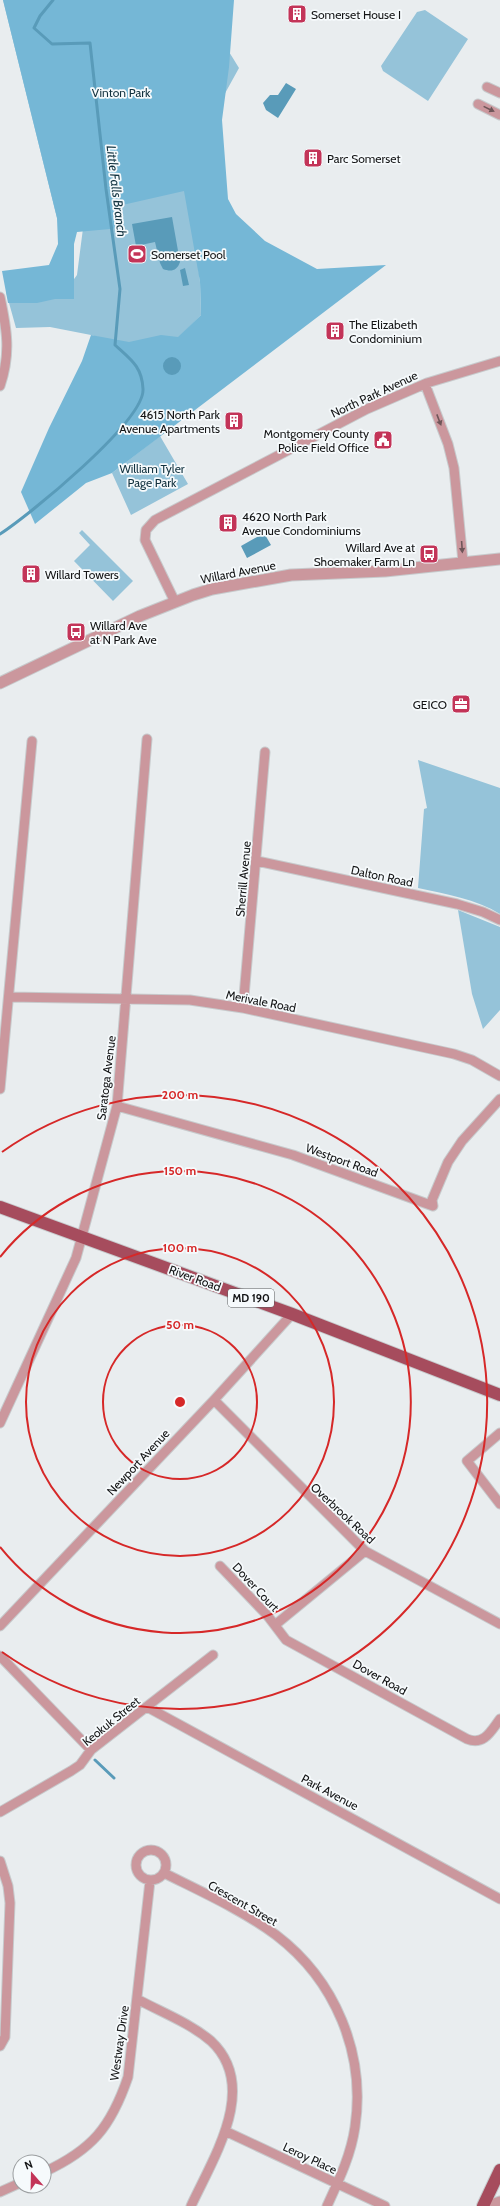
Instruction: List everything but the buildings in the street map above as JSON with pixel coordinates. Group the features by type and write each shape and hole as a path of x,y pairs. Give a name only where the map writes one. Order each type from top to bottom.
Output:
{"main road":[{"name":"River Road","path":"0,1207 292,1314 500,1395"},
{"path":"484,2206 500,2170"}],"street":[{"path":"487,87 500,94"},
{"path":"478,104 500,115"},
{"path":"0,297 7,359 0,386"},
{"name":"North Park Avenue","path":"175,602 145,540 146,530 155,520 367,409 425,384 500,361"},
{"path":"425,384 448,444 454,468 463,562"},
{"name":"Willard Avenue","path":"0,683 118,626 175,602 212,589 276,577 385,571 500,559"},
{"name":"Saratoga Avenue","path":"0,1423 76,1258 117,1106 147,739"},
{"path":"0,1089 32,741"},
{"name":"Sherrill Avenue","path":"243,1008 265,752"},
{"name":"Dalton Road","path":"256,861 457,904 483,912 500,920"},
{"name":"Merivale Road","path":"8,997 190,1000 243,1008 454,1054 472,1060 500,1076"},
{"name":"Westport Road","path":"117,1106 293,1155 433,1206 432,1200 448,1162 462,1141 500,1099"},
{"name":"Newport Avenue","path":"0,1626 214,1400 292,1314"},
{"name":"Overbrook Road","path":"214,1400 350,1539 365,1551 500,1624"},
{"path":"500,1433 467,1460 500,1504"},
{"path":"275,1626 365,1551"},
{"name":"Dover Court","path":"220,1566 275,1626"},
{"name":"Dover Road","path":"275,1626 286,1640 467,1739 479,1742 487,1736 500,1719"},
{"name":"Keokuk Street","path":"0,1812 80,1765 91,1750 213,1655"},
{"path":"0,1656 91,1750"},
{"name":"Park Avenue","path":"147,1707 500,1899"},
{"path":"152,1850 162,1854 167,1863 164,1873 158,1879 150,1881 140,1876 136,1867 138,1857 145,1851 152,1850"},
{"path":"0,1861 8,1886 10,1903 5,2037 0,2046"},
{"name":"Crescent Street","path":"164,1873 258,1922 276,1935 312,1968 333,2000 352,2052 356,2071 357,2096 355,2128 352,2144 347,2161 327,2206"},
{"name":"Westway Drive","path":"52,2168 68,2161 87,2146 105,2127 120,2102 128,2078 150,1881"},
{"path":"137,1999 199,2032 212,2042 222,2055 230,2075 233,2100 231,2116 191,2206"},
{"name":"Leroy Place","path":"225,2131 385,2206"},
{"path":"0,2192 12,2187"},
{"path":"484,2206 500,2201"}],"green space":[{"name":"Vinton Park","path":"3,0 197,0 239,68 186,164 200,282 201,315 179,337 128,346 91,335 50,327 16,328 6,292 66,290 77,275 85,213 57,218"},
{"path":"3,0 234,0 229,67 222,120 228,199 236,214 265,241 317,269 386,265 112,473 86,483 35,524 21,492 49,428 82,361 91,335 129,342 161,335 178,337 201,315 200,282 184,191 118,206 121,228 77,232 74,244 74,299 55,299 37,303 8,303 2,271 49,265 58,244 57,218"},
{"path":"425,10 468,39 428,101 383,71 381,66 417,12"},
{"name":"William Tyler Page Park","path":"160,436 188,484 131,515 112,473"},
{"path":"82,530 133,581 113,601 74,561 90,545 79,533"},
{"path":"418,760 500,788 500,914 481,904 418,888 424,809 427,808"},
{"path":"458,910 500,927 500,1010 483,1029 472,994"}],"shaded area":[{"path":"286,83 296,89 278,118 266,110 263,103 270,95 278,95"},
{"path":"172,217 180,262 175,269 169,270 163,269 160,263 155,242 136,246 132,224"},
{"path":"185,268 189,285 183,286 180,270"},
{"path":"172,357 178,360 181,366 178,372 172,375 166,372 163,366 166,360"},
{"path":"264,533 271,545 247,558 241,546"}],"waterway":[{"name":"Little Falls Branch","path":"0,534 58,489 106,444 125,423 139,404 143,389 138,369 115,345 120,289 106,189 90,43 52,44 34,28 40,16 53,0"},
{"path":"95,1760 114,1778"}],"place":[{"name":"Somerset House I","path":"297,14"},
{"name":"Parc Somerset","path":"313,158"},
{"name":"Somerset Pool","path":"137,254"},
{"name":"The Elizabeth Condominium","path":"335,331"},
{"name":"4615 North Park Avenue Apartments","path":"234,421"},
{"name":"Montgomery County Police Field Office","path":"383,440"},
{"name":"4620 North Park Avenue Condominiums","path":"228,523"},
{"name":"Willard Ave at Shoemaker Farm Ln","path":"429,554"},
{"name":"Willard Towers","path":"31,574"},
{"name":"Willard Ave at N Park Ave","path":"76,632"},
{"name":"GEICO","path":"461,704"}]}
